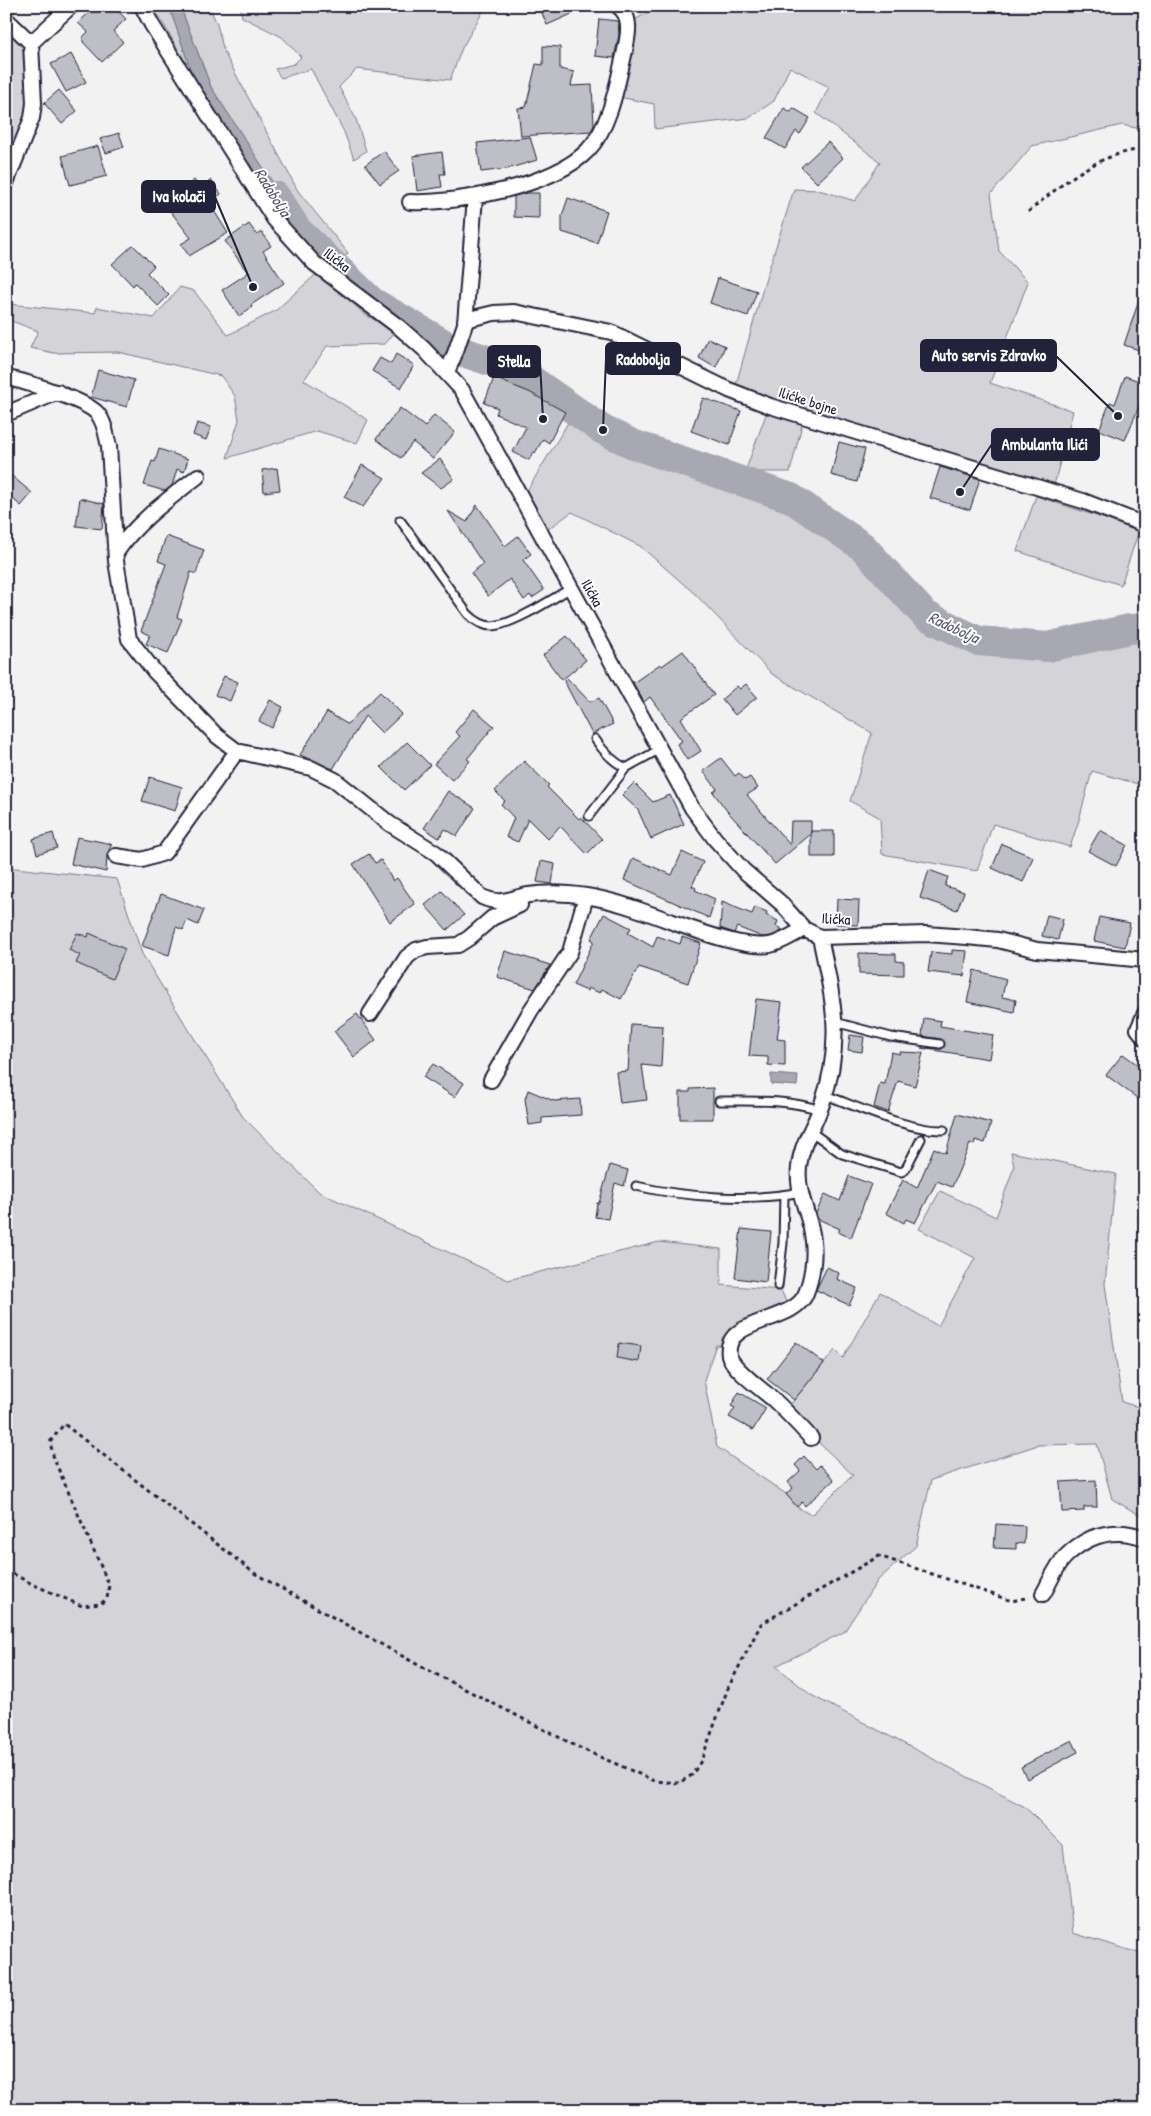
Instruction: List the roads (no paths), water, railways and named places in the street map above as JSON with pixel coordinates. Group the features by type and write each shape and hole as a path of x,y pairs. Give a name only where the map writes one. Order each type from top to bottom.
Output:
{"street":[{"path":"31,43 71,6"},
{"name":"Ilićka","path":"142,6 152,25 274,219 314,263 399,327 447,372 462,390 692,808 714,839 743,870 782,904 804,929 820,937 926,934 968,937 998,940 1038,950 1145,960"},
{"path":"410,202 433,203 475,197 546,178 569,165 588,150 601,130 612,104 627,42 627,16 618,6"},
{"path":"6,20 31,43 34,103 32,118 6,183"},
{"path":"447,372 465,322 475,197"},
{"name":"Ilićke bojne","path":"465,322 494,313 514,312 612,332 729,390 770,406 1082,501 1145,525"},
{"path":"6,378 58,392 98,413 105,428 109,446 116,553 129,639 155,672 217,736 237,751 311,768 335,780 390,824 436,852 482,897 491,901 503,902 528,895 553,893 586,896 622,905 722,939 749,944 770,945 804,929"},
{"path":"6,414 58,392"},
{"path":"116,553 124,540 145,519 198,476"},
{"path":"116,856 142,860 164,853 237,751"},
{"path":"370,1014 407,957 416,950 428,947 458,945 492,918 509,909 553,893"},
{"path":"490,1080 531,1010 570,952 586,896"},
{"path":"811,1438 775,1401 740,1370 729,1356 729,1346 736,1334 751,1325 790,1311 800,1303 806,1295 812,1270 814,1241 800,1192 798,1168 804,1143 820,1110 833,1064 835,1022 834,1005 820,937"},
{"path":"1145,1013 1138,1029 1145,1038"},
{"path":"1043,1594 1064,1557 1091,1537 1115,1532 1145,1538"}],"lane":[{"path":"400,520 468,614 479,623 493,626 500,625 571,588"},
{"path":"595,739 601,748 618,764 626,768"},
{"path":"589,816 626,768 660,749"},
{"path":"835,1022 891,1037 940,1044"},
{"path":"825,1095 905,1124 932,1130 944,1130"},
{"path":"719,1101 785,1102 805,1105 820,1110"},
{"path":"810,1130 842,1154 901,1172 905,1170 921,1139"},
{"path":"636,1186 662,1192 707,1196 784,1195 800,1192"},
{"path":"778,1286 784,1243 784,1195"}],"water":[{"path":"169,6 180,6 211,87 301,226 295,233 275,206 197,82 190,68"},
{"path":"771,1074 798,1076 797,1086 771,1084"}],"waterway":[{"name":"Radobolja","path":"275,196 297,230 372,302 451,348 517,370 603,430 635,445 791,498 863,547 925,615 978,641 1047,647 1130,629 1145,628"}],"place":[{"name":"Iva kolači","path":"253,287"},
{"name":"Auto servis Zdravko","path":"1118,416"},
{"name":"Stella","path":"543,419"},
{"name":"Radobolja","path":"603,430"},
{"name":"Ambulanta Ilići","path":"960,492"}]}
